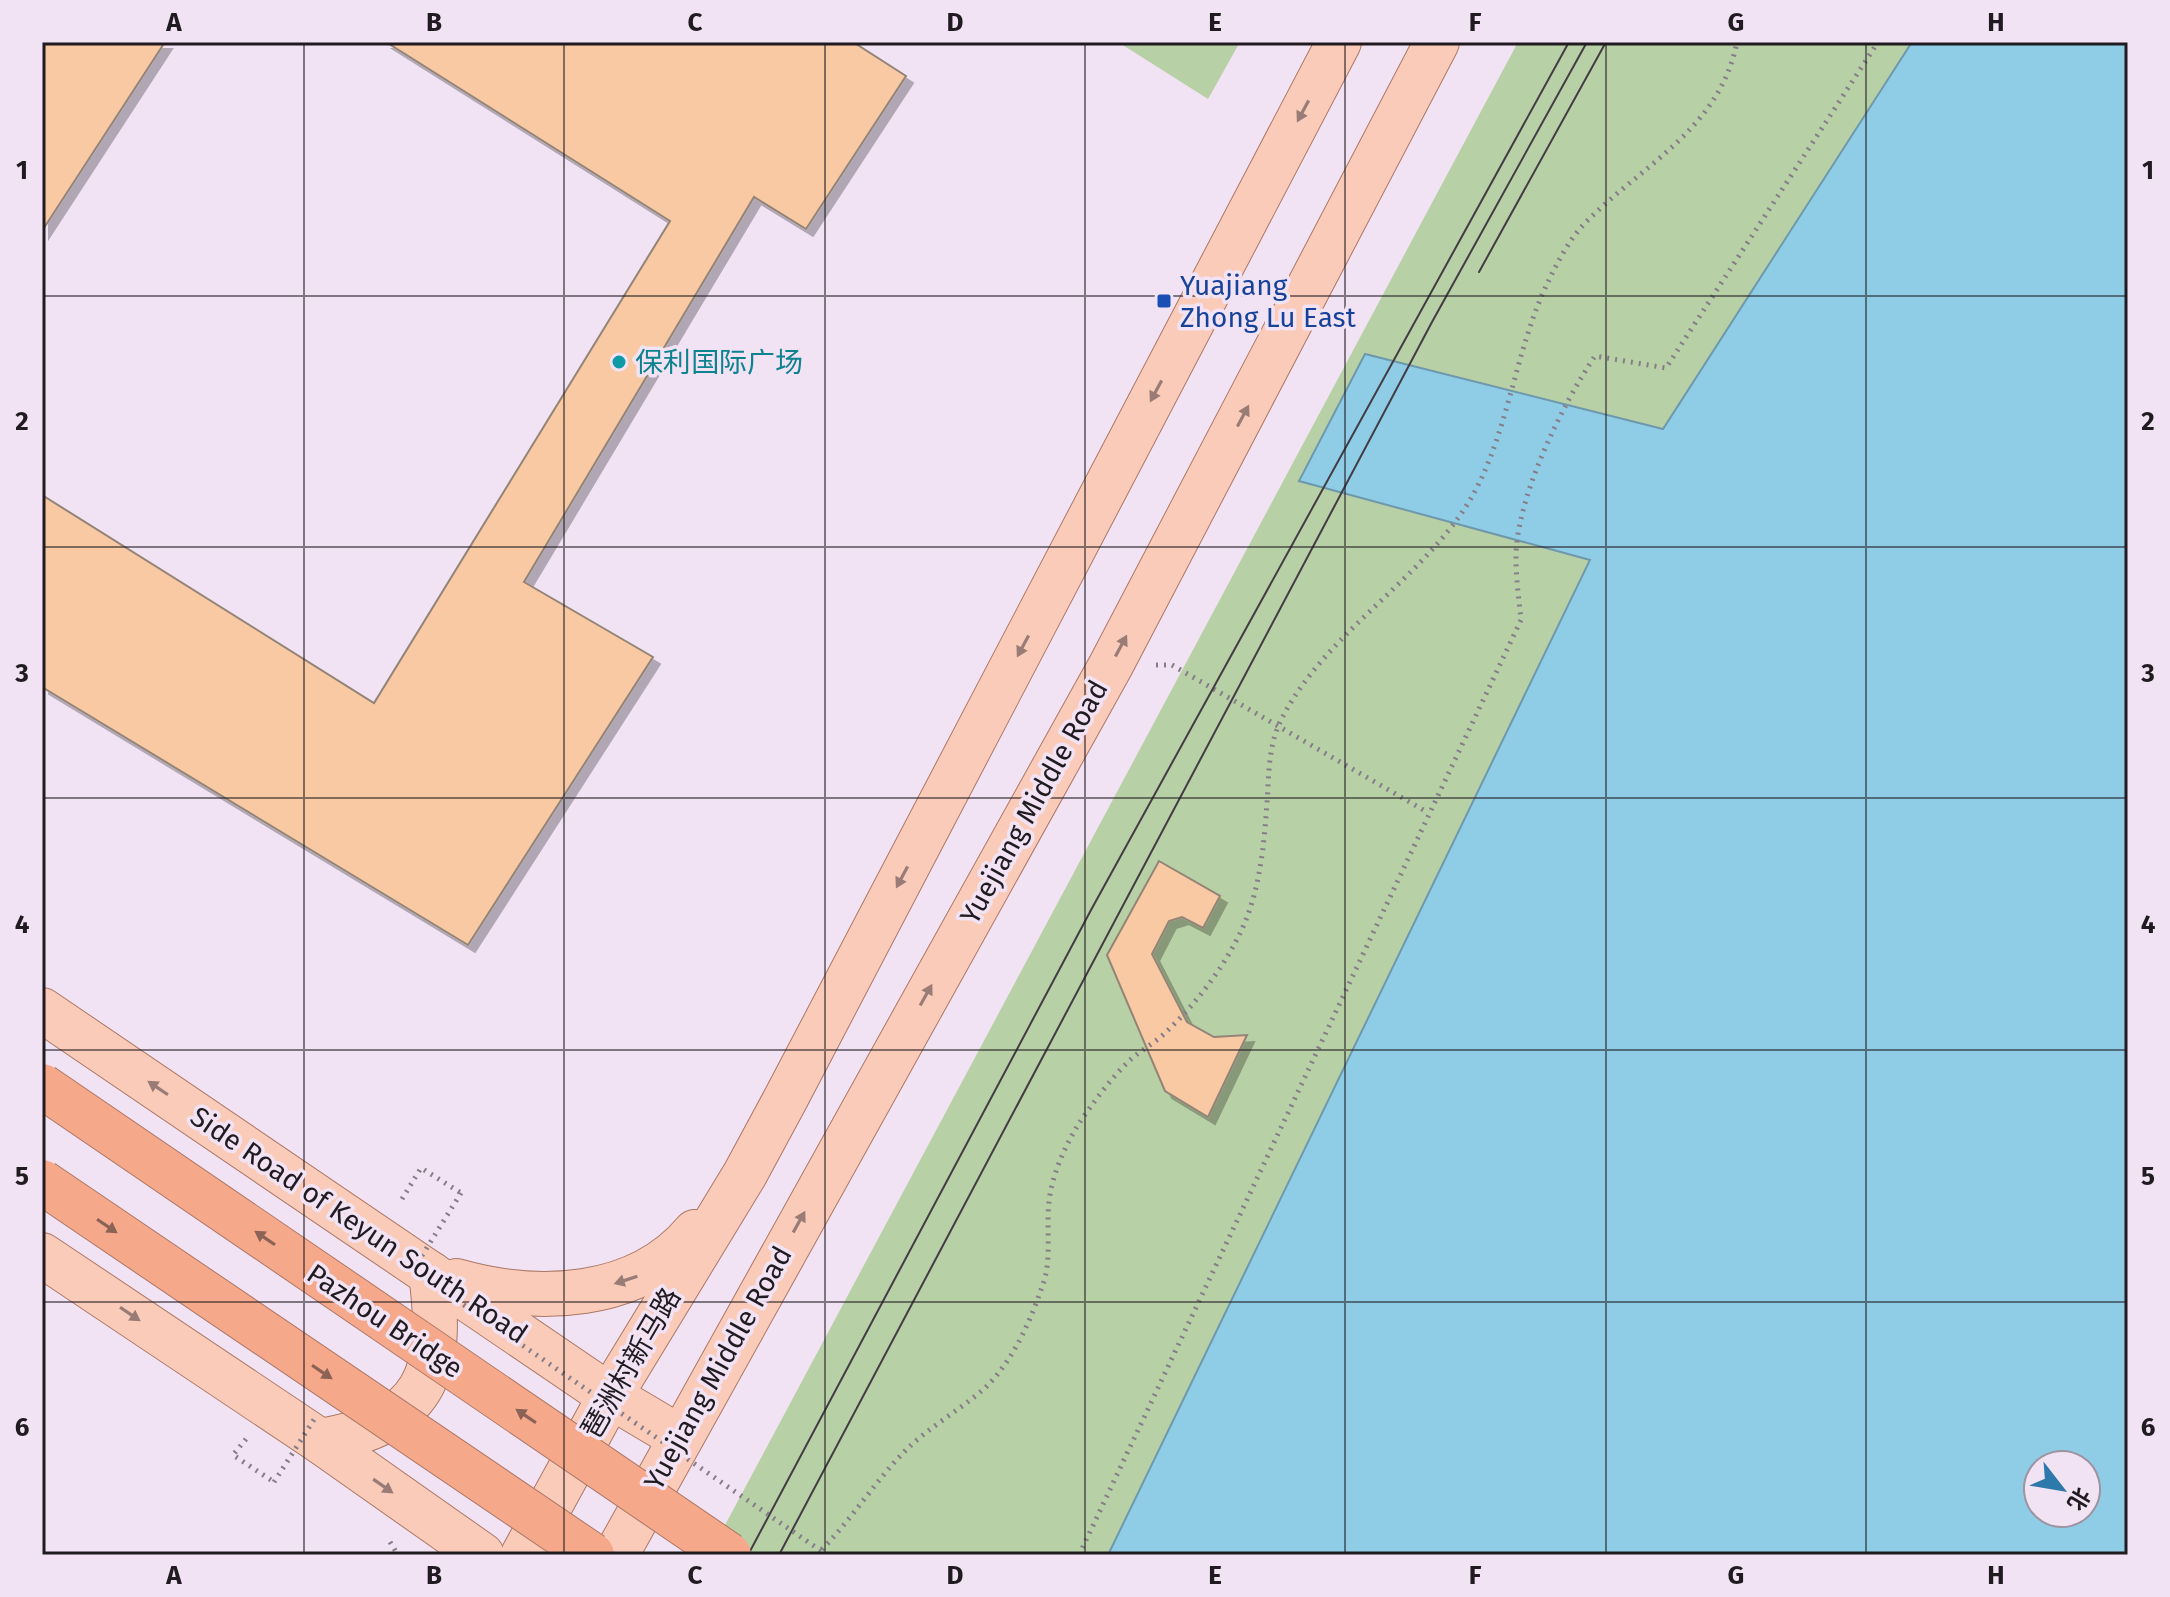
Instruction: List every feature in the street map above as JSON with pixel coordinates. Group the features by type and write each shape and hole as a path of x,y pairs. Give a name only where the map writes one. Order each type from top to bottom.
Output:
{"highway":[{"name":"Pazhou Bridge","path":"42,1086 729,1555"},
{"path":"42,1182 592,1555"}],"main road":[{"path":"320,1441 360,1434 395,1417 415,1398 426,1374 434,1344 435,1307 431,1274 488,1290 523,1294 581,1292 634,1280 681,1249 745,1174 1339,42"},
{"name":"Yuejiang Middle Road","path":"616,1555 1111,665 1437,42"},
{"name":"Side Road of Keyun South Road","path":"42,1010 610,1396 679,1437"},
{"name":"琶洲村新马路","path":"523,1555 610,1396 745,1174"},
{"path":"42,1255 320,1441 482,1555"}],"path":[{"path":"816,1555 859,1510 908,1448 987,1386 1014,1351 1045,1279 1049,1199 1059,1162 1079,1125 1129,1061 1166,1032 1194,1000 1215,974 1242,930 1253,899 1263,850 1269,758 1278,727 1291,703 1330,652 1436,547 1465,509 1482,472 1526,330 1563,252 1585,222 1697,125 1719,94 1734,60 1737,42"},
{"path":"1079,1555 1427,812 1521,620 1516,555 1538,468 1560,413 1595,356 1666,368 1878,42"},
{"path":"1111,665 1172,665 1427,812"},
{"path":"402,1199 421,1168 461,1193 413,1270 827,1555"},
{"path":"256,1446 244,1438 233,1455 274,1482"}],"green space":[{"path":"1118,42 1240,42 1208,99"},
{"path":"1518,42 1912,42 1663,429 1364,355 1299,481 1590,560 1108,1555 709,1555"}],"water":[{"path":"1912,42 2128,42 2128,1555 1108,1555 1590,560 1299,481 1365,354 1663,429"}],"building":[{"path":"42,42 165,42 42,231"},
{"name":"保利国际广场","path":"386,42 853,42 906,76 806,229 754,197 524,582 653,657 468,945 42,687 42,495 374,703 670,221"},
{"path":"1159,861 1220,896 1203,928 1182,917 1169,921 1152,954 1187,1022 1214,1037 1247,1035 1208,1117 1165,1091 1107,955"}],"tram line":[{"path":"748,1555 1091,910 1569,42"},
{"path":"779,1555 1432,322 1587,42"},
{"path":"1479,272 1606,42"}],"place":[{"name":"Yuajiang Zhong Lu East","path":"1164,301"},
{"name":"保利国际广场","path":"619,362"}]}
